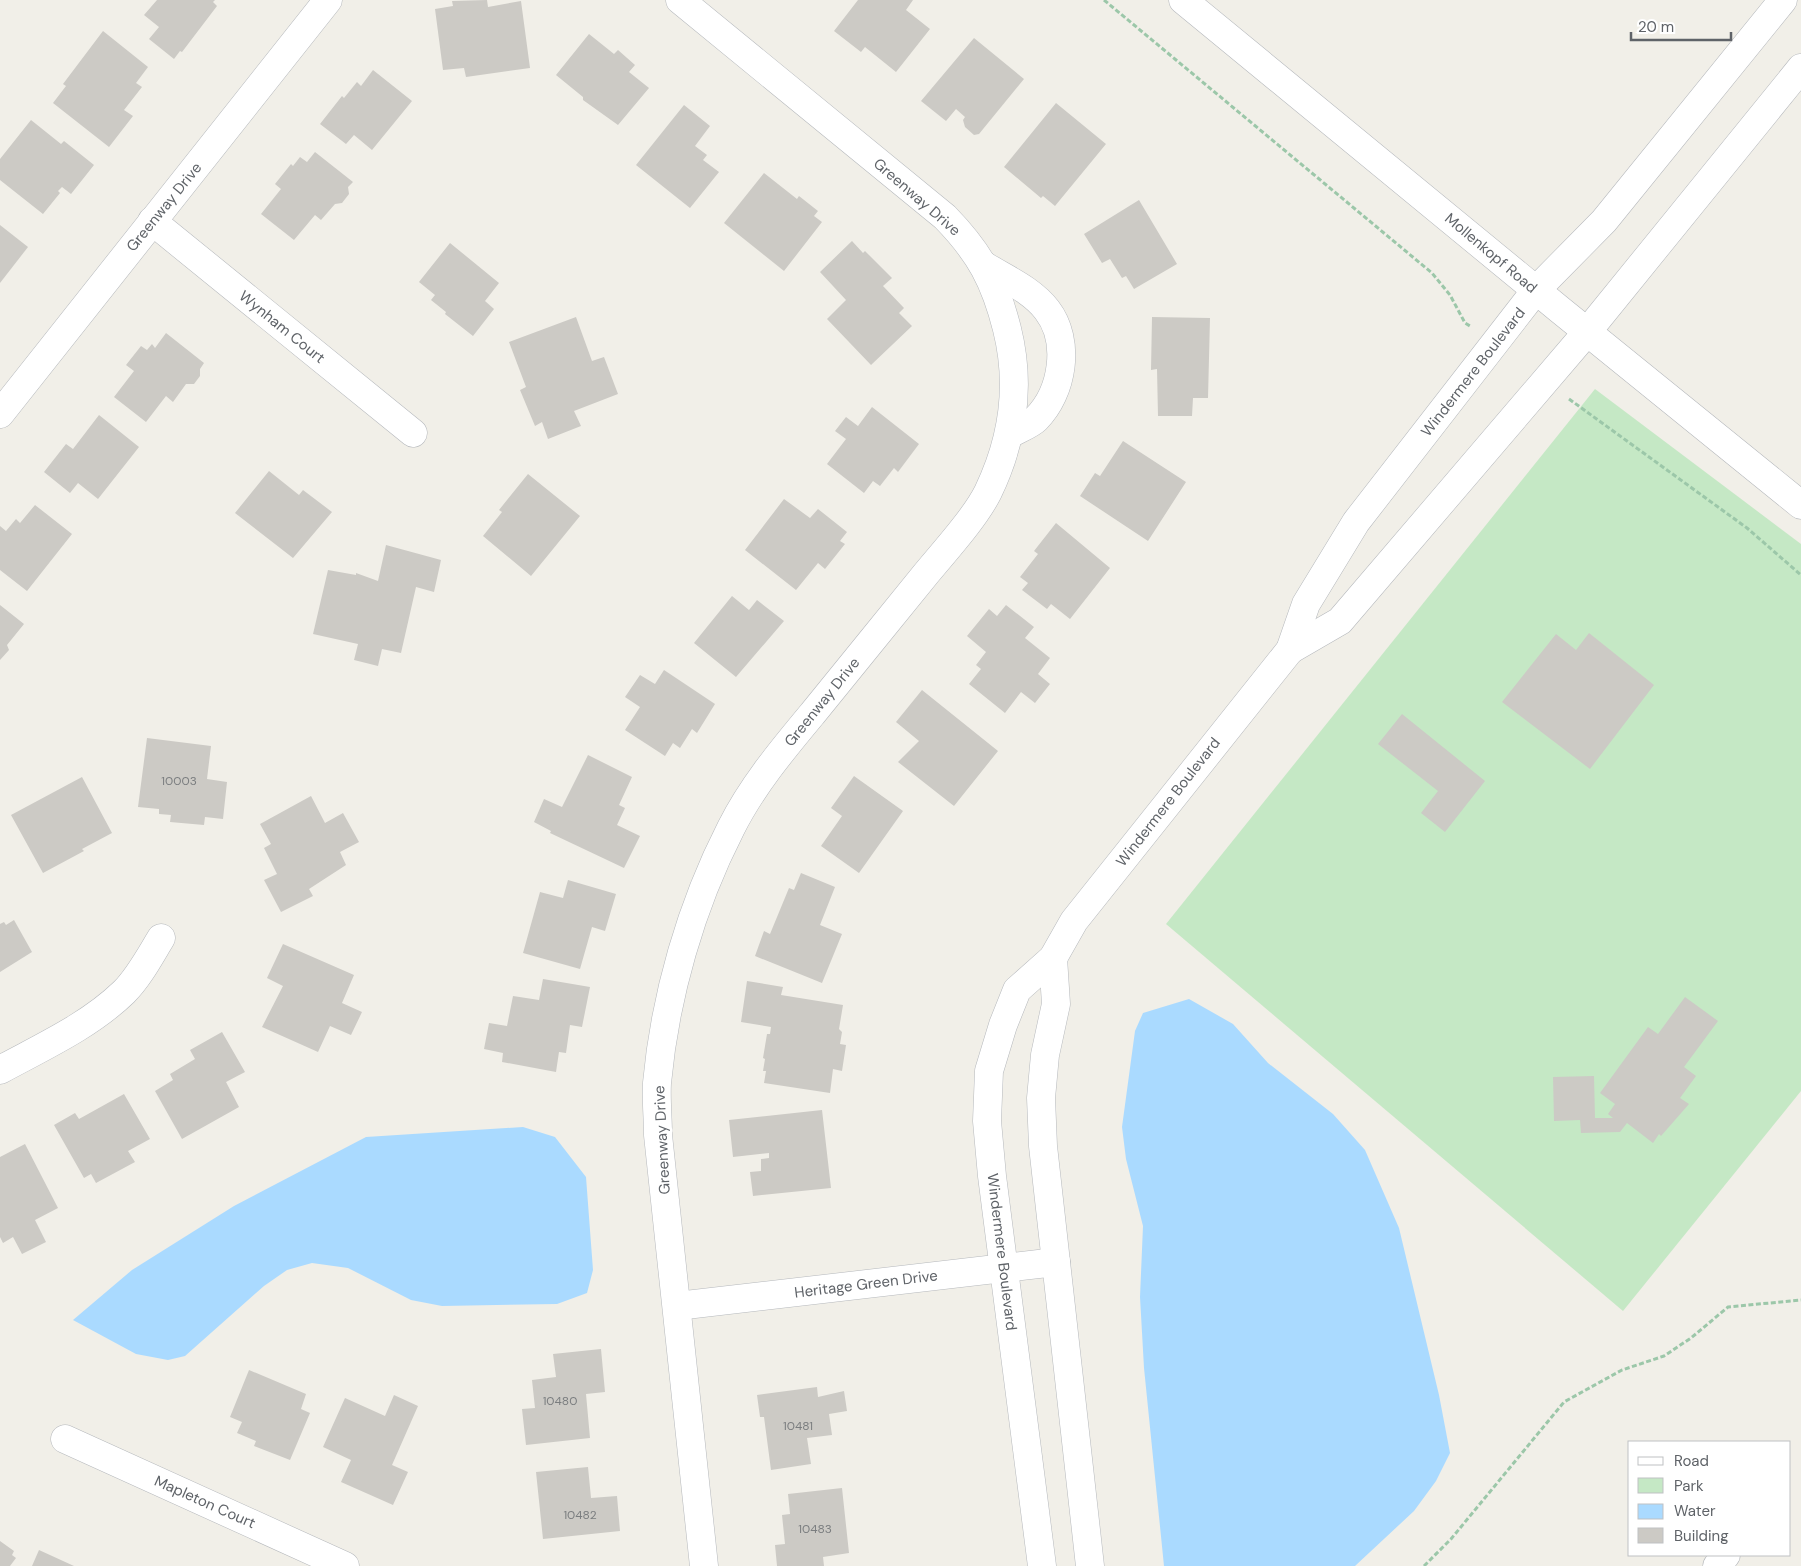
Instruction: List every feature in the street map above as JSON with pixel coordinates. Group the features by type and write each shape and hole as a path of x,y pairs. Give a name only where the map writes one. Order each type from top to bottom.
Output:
{"street":[{"name":"Greenway Drive","path":"0,414 328,0"},
{"name":"Greenway Drive","path":"680,0 945,217 965,237 985,266 1001,305 1012,349 1015,392 1010,434 1000,465 986,495 953,541 774,760 731,827 698,903 683,949 666,1026 657,1085 658,1136 704,1566"},
{"name":"Mollenkopf Road","path":"1183,0 1586,332 1801,505"},
{"name":"Windermere Boulevard","path":"1042,1566 992,1176 988,1121 989,1071 1003,1025 1017,990 1053,958 1074,921 1290,650 1306,604 1356,522 1536,290 1604,221 1783,0"},
{"name":"Windermere Boulevard","path":"1290,650 1340,621 1586,332 1801,68"},
{"name":"Wynham Court","path":"152,221 413,433"},
{"path":"985,266 1030,294 1048,310 1061,340 1060,372 1050,401 1036,420 1010,434"},
{"path":"0,1070 97,1015 125,991 142,970 161,938"},
{"path":"1053,958 1056,1004 1045,1055 1041,1098 1043,1146 1090,1566"},
{"name":"Heritage Green Drive","path":"677,1306 1056,1262"},
{"name":"Mapleton Court","path":"65,1439 345,1566"},
{"path":"1717,1566 1725,1556"}],"path":[{"path":"1104,0 1432,273 1450,295 1465,322"},
{"path":"1568,399 1747,528 1801,574"},
{"path":"1424,1566 1451,1539 1564,1402 1622,1370 1664,1356 1691,1338 1728,1308 1801,1300"}],"green space":[{"path":"1595,389 1801,544 1801,1091 1623,1311 1166,924"}],"water":[{"path":"1189,999 1233,1024 1268,1063 1333,1114 1365,1150 1399,1228 1439,1395 1450,1453 1436,1481 1414,1511 1355,1566 1164,1566 1144,1368 1140,1297 1143,1226 1126,1159 1122,1127 1135,1031 1143,1013"},
{"path":"523,1127 555,1137 586,1177 593,1270 587,1293 557,1304 442,1306 411,1300 348,1268 312,1263 287,1270 264,1286 185,1356 168,1360 136,1354 73,1320 132,1270 234,1206 366,1137"}],"building":[{"path":"157,0 215,0 213,2 217,6 182,52 180,51 174,59 149,39 159,27 144,15"},
{"path":"487,0 488,7 521,1 530,68 466,77 464,68 443,70 435,9 453,6 452,1"},
{"path":"858,0 913,0 906,10 930,29 896,72 865,47 861,52 834,31"},
{"path":"103,31 148,67 136,83 142,87 124,110 133,116 109,147 53,103 66,86 63,84"},
{"path":"589,34 614,54 618,50 635,65 629,72 649,88 618,125 583,100 583,97 556,75"},
{"path":"974,38 1024,79 979,134 974,135 965,127 963,120 965,117 956,109 946,121 921,101"},
{"path":"373,70 412,101 372,150 354,135 346,144 320,124 342,96 344,98 357,82 361,86"},
{"path":"1056,103 1106,144 1055,206 1043,196 1041,198 1004,167"},
{"path":"684,105 710,126 695,146 707,155 703,160 719,172 690,208 636,165"},
{"path":"31,120 61,144 64,141 94,165 71,194 62,187 58,191 60,193 43,214 0,180 0,159"},
{"path":"315,152 353,182 348,187 349,194 342,203 335,204 321,220 315,215 294,240 261,214 281,189 275,184 291,164 293,166 300,157 307,162"},
{"path":"764,173 797,199 799,196 818,211 814,216 822,222 784,271 724,223"},
{"path":"1139,200 1177,264 1134,289 1126,276 1122,278 1110,259 1102,263 1084,234"},
{"path":"0,225 28,247 0,283"},
{"path":"852,241 892,278 883,286 904,308 899,313 912,326 871,365 827,319 846,300 820,272"},
{"path":"450,243 499,283 485,301 494,309 473,336 445,314 446,312 431,300 435,295 419,282"},
{"path":"576,317 592,361 604,357 618,394 574,411 581,426 548,439 542,422 535,426 520,390 526,387 509,342"},
{"path":"1152,317 1210,318 1208,398 1193,398 1192,416 1158,416 1157,369 1151,370"},
{"path":"166,333 204,363 200,369 200,376 194,384 186,384 173,402 166,396 146,422 114,397 134,371 126,365 141,346 147,350 152,344 155,348"},
{"path":"872,407 919,444 898,472 894,468 880,486 873,481 864,493 827,464 846,439 835,431 846,417 858,426"},
{"path":"99,415 139,447 98,499 78,483 70,493 44,472 66,444 73,449"},
{"path":"1123,441 1186,482 1148,541 1080,496 1095,473 1100,476"},
{"path":"269,471 299,495 303,490 332,512 293,558 235,513"},
{"path":"528,474 580,516 531,576 483,536 502,512 499,510"},
{"path":"784,499 810,518 818,509 847,532 840,541 845,544 825,569 818,563 796,590 745,550"},
{"path":"35,505 72,534 27,591 0,570 0,526 6,531 16,519 20,523"},
{"path":"1056,523 1110,568 1070,619 1051,604 1047,609 1022,590 1028,583 1020,577 1038,554 1034,551"},
{"path":"386,545 441,560 434,592 416,587 401,653 382,649 378,666 354,660 358,644 313,634 328,570 356,575 356,573 378,581"},
{"path":"732,596 749,610 757,600 784,621 736,677 694,643"},
{"path":"0,605 24,624 7,645 9,650 0,660"},
{"path":"1006,605 1034,627 1025,638 1050,658 1038,674 1050,684 1035,703 1021,692 1005,713 969,684 981,669 976,665 986,652 967,636 989,609 997,616"},
{"path":"1589,633 1654,685 1590,769 1502,702 1556,634 1576,650"},
{"path":"664,670 715,704 697,733 692,729 680,748 673,743 665,756 625,730 640,707 625,697 640,675 655,684"},
{"path":"922,690 998,751 954,806 898,762 919,741 896,722"},
{"path":"1402,714 1485,781 1445,832 1421,813 1438,791 1378,744"},
{"path":"147,738 211,746 207,779 227,782 223,819 205,817 204,825 170,822 171,815 159,814 159,809 138,807"},
{"path":"588,755 632,777 619,805 625,808 617,825 640,836 624,868 550,833 551,831 534,822 544,799 562,807"},
{"path":"854,776 903,811 859,873 821,846 842,816 831,808"},
{"path":"82,777 112,833 82,849 84,851 43,873 11,815"},
{"path":"311,796 325,823 343,813 359,842 340,852 346,865 309,889 313,896 281,912 264,880 277,874 264,848 271,844 260,824"},
{"path":"801,873 835,887 820,925 842,934 822,983 755,956 764,931 770,934 789,888 794,890"},
{"path":"568,880 616,894 605,931 592,927 580,969 523,953 540,892 563,898"},
{"path":"14,920 32,952 0,972 0,924 4,922 6,925"},
{"path":"283,944 354,975 342,1003 362,1012 351,1035 330,1026 318,1052 262,1027 283,986 267,978"},
{"path":"543,979 590,987 582,1027 570,1025 566,1053 559,1052 556,1072 502,1062 503,1053 484,1049 489,1023 507,1026 513,996 539,1000"},
{"path":"747,981 783,987 781,995 843,1005 839,1029 842,1032 840,1044 846,1045 842,1071 833,1069 830,1093 764,1083 766,1071 763,1071 765,1059 763,1058 767,1034 770,1034 771,1027 741,1022"},
{"path":"1685,997 1718,1021 1684,1067 1696,1076 1680,1098 1689,1104 1661,1136 1659,1134 1653,1143 1627,1123 1620,1132 1581,1133 1580,1120 1554,1121 1553,1077 1594,1076 1595,1118 1613,1118 1608,1114 1615,1104 1600,1093 1648,1027 1658,1034"},
{"path":"222,1032 245,1072 226,1082 239,1107 182,1139 155,1091 173,1080 170,1074 195,1059 190,1050"},
{"path":"124,1094 150,1139 128,1151 135,1162 96,1183 91,1174 84,1178 54,1125 75,1113 79,1119"},
{"path":"822,1110 831,1188 753,1196 750,1172 761,1171 761,1159 769,1158 769,1153 733,1157 729,1120"},
{"path":"25,1144 58,1208 35,1220 46,1242 22,1254 13,1237 3,1243 0,1237 0,1157"},
{"path":"601,1349 605,1392 586,1394 590,1438 526,1445 522,1409 535,1408 532,1380 556,1377 553,1354"},
{"path":"249,1370 306,1394 301,1409 310,1413 290,1460 254,1446 256,1441 237,1433 242,1422 230,1417"},
{"path":"817,1387 818,1397 844,1391 847,1411 829,1414 832,1435 807,1438 811,1464 771,1470 764,1417 760,1417 757,1395"},
{"path":"394,1395 418,1406 392,1465 408,1472 393,1505 341,1482 351,1460 323,1447 345,1398 385,1416"},
{"path":"588,1467 591,1498 617,1496 620,1531 543,1539 536,1472"},
{"path":"842,1488 849,1553 823,1557 824,1566 777,1566 775,1545 785,1544 782,1515 790,1514 788,1494"},
{"path":"0,1541 14,1551 12,1555 16,1558 10,1566 0,1566"},
{"path":"39,1550 74,1566 32,1566"}]}
